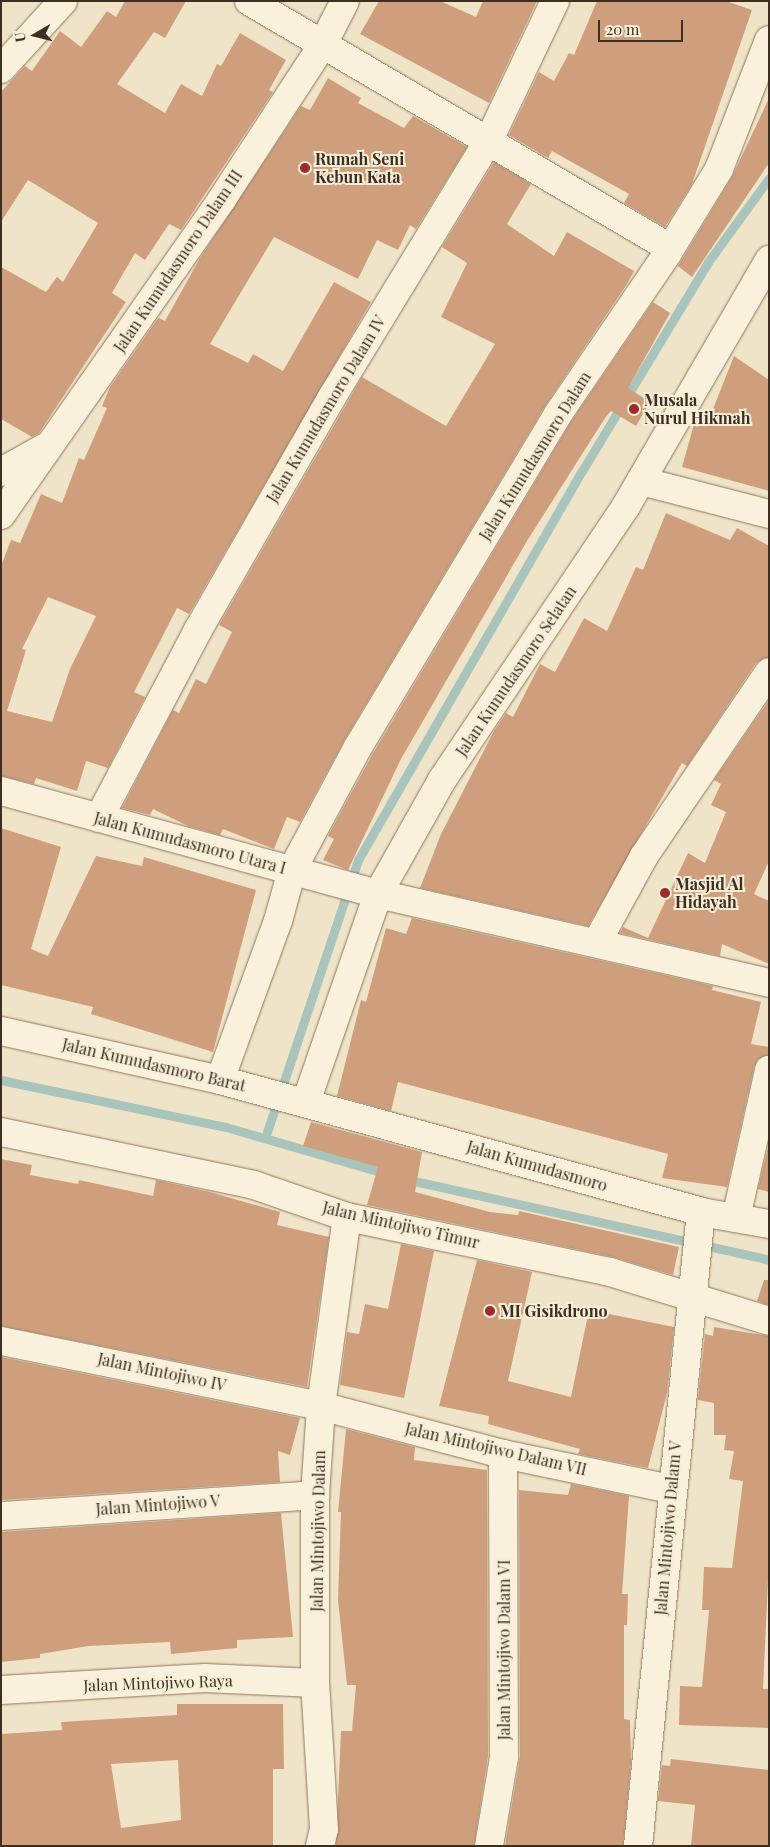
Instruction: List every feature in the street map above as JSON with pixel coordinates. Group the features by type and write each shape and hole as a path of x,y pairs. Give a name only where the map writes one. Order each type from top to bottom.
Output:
{"street":[{"path":"1,69 63,1"},
{"path":"249,1 669,247"},
{"name":"Jalan Kumudasmoro Dalam III","path":"1,515 54,442 323,44 346,1"},
{"name":"Jalan Kumudasmoro Dalam IV","path":"98,818 198,630 327,405 489,140 555,1"},
{"name":"Jalan Kumudasmoro Dalam","path":"220,1080 278,921 358,747 558,414 719,169 769,40"},
{"name":"Jalan Kumudasmoro Selatan","path":"301,1100 370,892 442,780 641,481 769,260"},
{"path":"1,472 54,442"},
{"path":"641,481 769,514"},
{"path":"597,942 644,856 769,672"},
{"name":"Jalan Kumudasmoro Utara I","path":"1,791 370,892 597,942 769,983"},
{"name":"Jalan Kumudasmoro Barat","path":"3,1036 220,1080 301,1100"},
{"path":"736,1218 769,1070"},
{"name":"Jalan Kumudasmoro","path":"301,1100 700,1223 736,1218 769,1224"},
{"name":"Jalan Mintojiwo Timur","path":"1,1132 254,1185 347,1217 610,1272 769,1321"},
{"name":"Jalan Mintojiwo Dalam","path":"320,1846 324,1829 315,1683 315,1495 321,1406 347,1217"},
{"name":"Jalan Mintojiwo Dalam V","path":"638,1846 690,1297 700,1223"},
{"name":"Jalan Mintojiwo IV","path":"1,1341 321,1406"},
{"name":"Jalan Mintojiwo Dalam VII","path":"321,1406 503,1454 671,1489"},
{"name":"Jalan Mintojiwo Dalam VI","path":"489,1846 504,1757 503,1454"},
{"name":"Jalan Mintojiwo V","path":"1,1516 315,1495"},
{"name":"Jalan Mintojiwo Raya","path":"1,1690 205,1678 315,1683"},
{"path":"303,1846 318,1727"}],"building":[{"path":"125,1 186,1 165,38 154,32 117,84 165,113 181,84 202,96 217,64 221,66 240,33 286,60 269,90 273,92 181,230 169,224 145,260 135,253 112,293 126,302 39,433 32,437 1,419 1,267 46,292 57,277 63,282 98,223 28,180 1,222 1,92 25,66 32,71 60,31 81,47 107,11 116,17"},
{"path":"379,1 440,1 476,17 483,1 537,1 489,103 360,34"},
{"path":"597,1 726,1 752,10 692,184 665,227 624,203 629,194 552,151 548,158 509,135 539,72 554,81 569,53 574,55"},
{"path":"328,78 361,98 358,103 404,128 413,116 467,147 416,229 410,225 398,250 377,240 358,279 274,237 210,344 248,363 253,354 283,371 334,282 371,302 189,614 177,608 134,692 145,697 108,768 86,761 77,791 36,778 34,784 1,776 1,566 11,540 20,543 41,494 62,503 79,458 84,460 107,408 102,406 110,387 156,321 159,318 165,321 200,258 301,106 310,110","holes":["48,597 96,616 70,669 52,722 7,711 26,650 22,649"]},
{"path":"769,98 769,163 692,277 678,266 732,177"},
{"path":"494,162 531,184 507,224 554,256 567,232 634,271 627,284 545,406 345,739 300,822 287,817 274,849 223,829 220,835 188,826 153,809 150,815 122,808 173,710 179,713 196,679 206,684 232,632 219,625 362,377 446,426 495,344 441,317 467,263 442,247"},
{"path":"653,302 670,313 628,388 650,402 636,426 611,411 605,418 527,541 401,759 348,870 323,860 334,839 328,836 372,755 571,422"},
{"path":"734,356 769,380 769,491 682,467 696,417 709,419"},
{"path":"666,513 730,540 737,528 769,546 769,657 756,663 687,766 682,763 588,926 420,888 441,834 494,731 506,713 513,717 540,664 555,672 584,618 607,631 636,567 643,570"},
{"path":"769,700 769,861 754,894 769,901 769,964 722,944 720,956 620,933 623,927 648,938 688,853 705,863 726,812 711,805 721,784 714,780"},
{"path":"1,828 61,847 31,949 48,956 96,856 142,866 144,857 256,890 213,1052 91,1014 93,1007 1,985"},
{"path":"412,918 713,986 712,990 761,1002 751,1044 769,1047 769,1055 758,1059 754,1067 727,1187 662,1178 668,1154 398,1082 391,1111 337,1096 361,1000 366,1002 386,928 406,934"},
{"path":"311,1122 422,1152 415,1192 490,1212 518,1215 519,1211 679,1247 673,1275 613,1257 367,1205 378,1167 303,1146"},
{"path":"769,1143 769,1192 758,1189"},
{"path":"1,1159 32,1165 30,1175 78,1184 79,1180 153,1196 156,1180 210,1192 280,1212 277,1225 329,1237 307,1387 1,1326"},
{"path":"401,1244 434,1251 404,1398 340,1385 347,1332 359,1334 365,1304 388,1309"},
{"path":"477,1260 532,1272 508,1381 571,1397 589,1310 674,1327 667,1393 648,1468 578,1454 580,1449 488,1424 489,1416 439,1406"},
{"path":"764,1280 769,1280 769,1305 757,1301"},
{"path":"714,1327 769,1336 769,1559 763,1689 769,1689 769,1728 679,1725 680,1686 702,1687 709,1610 702,1610 704,1567 732,1568 743,1481 729,1479 734,1451 724,1450 726,1435 714,1435 714,1403 698,1400 705,1334 713,1336"},
{"path":"1,1357 300,1418 290,1455 278,1451 280,1482 1,1500"},
{"path":"346,1429 415,1447 414,1460 487,1470 488,1756 474,1846 336,1846 341,1731 352,1731 356,1685 347,1685 338,1600 341,1512 338,1512"},
{"path":"571,1484 629,1496 622,1594 628,1594 627,1625 624,1625 624,1719 630,1720 631,1762 623,1846 505,1846 520,1757 519,1490 568,1495"},
{"path":"281,1513 293,1637 237,1640 237,1648 171,1654 170,1642 89,1646 40,1654 40,1658 1,1662 1,1532"},
{"path":"177,1704 283,1704 284,1769 273,1769 273,1846 1,1846 1,1734 62,1730 61,1722 177,1715","holes":["178,1760 181,1820 121,1828 111,1764"]},
{"path":"671,1759 769,1770 769,1846 691,1846 695,1805 658,1801 662,1765 670,1766"}],"waterway":[{"path":"265,1138 358,860 582,471 708,262 769,178"},
{"path":"1,1080 226,1127 388,1174"},
{"path":"405,1179 769,1260"}],"place":[{"name":"Rumah Seni Kebun Kata","path":"305,168"},
{"name":"Musala Nurul Hikmah","path":"634,409"},
{"name":"Masjid Al Hidayah","path":"665,893"},
{"name":"MI Gisikdrono","path":"490,1311"}]}
